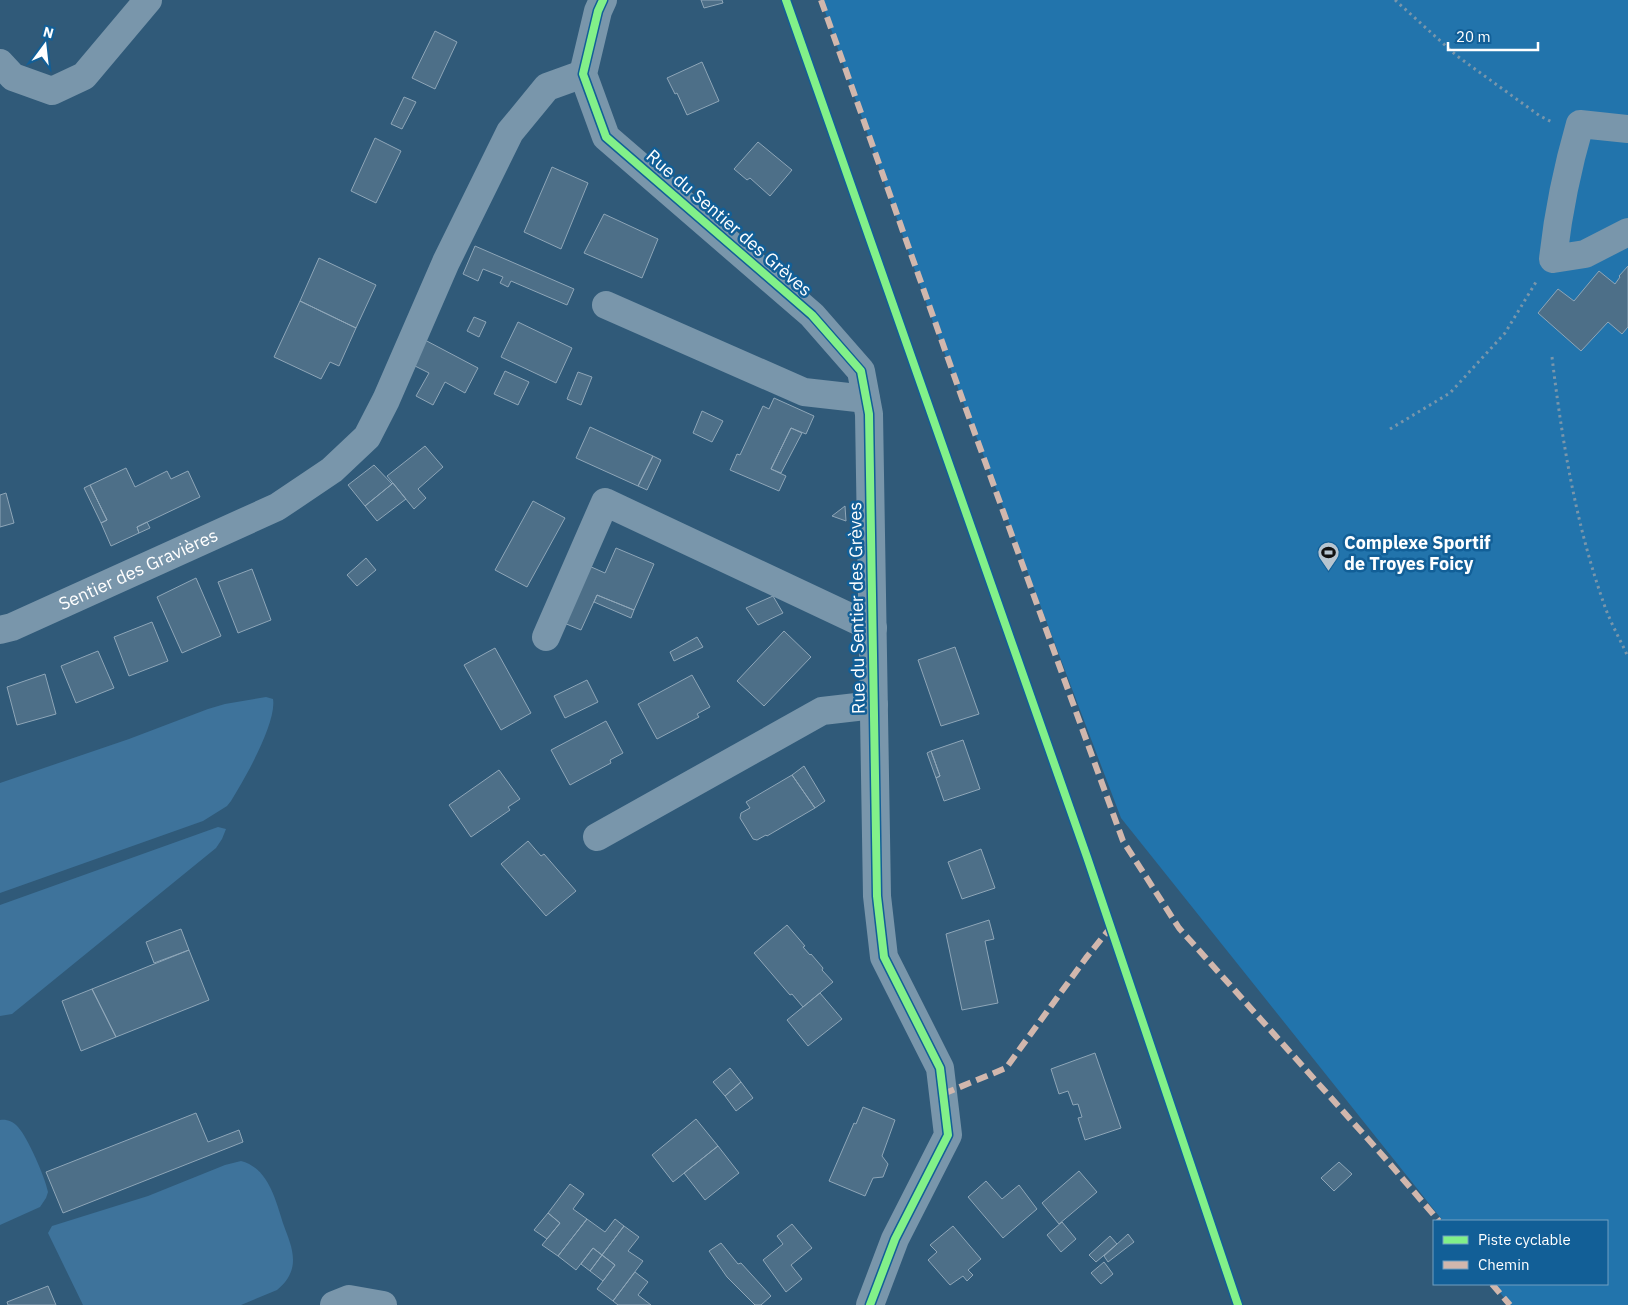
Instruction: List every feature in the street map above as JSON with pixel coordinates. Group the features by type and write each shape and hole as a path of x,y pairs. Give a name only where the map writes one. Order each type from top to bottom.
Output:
{"street":[{"path":"0,63 14,77 52,91 84,76 148,0"},
{"path":"583,74 598,11 603,0"},
{"name":"Rue du Sentier des Grèves","path":"583,74 606,137 812,315 861,371 869,414 877,896 884,957 940,1068 948,1135 894,1238 870,1305"},
{"name":"Sentier des Gravières","path":"0,630 12,627 277,507 332,470 367,437 386,400 446,262 510,132 547,87 583,74"},
{"path":"1628,128 1580,124 1567,169 1553,259 1585,254 1628,232"},
{"path":"606,305 804,392 866,399"},
{"path":"546,637 605,502 873,628"},
{"path":"597,836 822,711 874,706"},
{"path":"334,1305 349,1299 384,1305"}],"path":[{"path":"1395,0 1457,56 1540,116 1577,134"},
{"path":"1390,429 1450,392 1505,333 1537,280 1553,259"},
{"path":"1552,357 1560,422 1579,522 1604,606 1628,657"}],"shaded area":[{"name":"Complexe Sportif de Troyes Foicy","path":"821,0 1628,0 1628,1305 1510,1305 1494,1285 1608,1285 1608,1220 1442,1220 1121,818 934,325"},
{"path":"266,697 273,699 273,709 265,736 244,780 227,806 203,821 0,893 0,783 129,739 208,709"},
{"path":"218,827 226,829 216,848 12,1014 0,1016 0,905"},
{"path":"0,1120 12,1122 22,1132 36,1158 48,1192 40,1207 0,1225"},
{"path":"241,1161 251,1165 265,1178 274,1197 290,1243 293,1256 292,1269 281,1287 241,1305 83,1305 48,1233 52,1226 148,1196 225,1165"}],"building":[{"path":"701,0 722,0 723,3 704,8"},
{"path":"435,31 457,42 435,89 412,78"},
{"path":"702,62 719,101 687,115 677,93 675,94 667,78"},
{"path":"404,97 416,102 402,129 391,124"},
{"path":"375,138 401,151 376,203 351,191"},
{"path":"758,142 792,170 770,196 750,178 747,180 734,169"},
{"path":"552,167 588,183 561,249 524,232"},
{"path":"604,214 658,239 642,278 584,253"},
{"path":"475,246 574,289 567,305 511,281 508,287 500,283 503,277 483,269 478,281 463,274"},
{"path":"319,258 376,285 356,328 300,301"},
{"path":"1628,266 1628,327 1622,334 1608,322 1581,351 1538,313 1558,289 1574,301 1599,271 1615,284"},
{"path":"300,301 356,328 339,366 330,362 321,379 274,357"},
{"path":"474,317 486,322 479,337 467,331"},
{"path":"518,322 572,348 556,383 501,357"},
{"path":"423,339 478,368 465,393 445,382 433,405 416,396 429,373 411,364"},
{"path":"505,371 529,382 518,405 494,394"},
{"path":"578,372 592,377 581,405 567,399"},
{"path":"774,398 814,416 806,434 791,428 771,469 786,476 779,491 730,470 737,454 740,455 763,406 769,409"},
{"path":"702,411 723,421 712,442 693,433"},
{"path":"590,427 653,456 638,486 576,458"},
{"path":"791,428 802,433 781,473 771,469"},
{"path":"425,446 443,467 418,489 426,498 414,509 387,476"},
{"path":"653,456 661,460 647,490 638,486"},
{"path":"374,465 392,484 365,506 348,485"},
{"path":"126,468 135,487 167,471 171,479 188,471 200,497 137,527 139,533 111,546 101,523 107,520 90,485"},
{"path":"393,483 406,499 377,521 365,506"},
{"path":"90,485 107,520 101,523 84,488"},
{"path":"6,493 14,523 0,527 0,495"},
{"path":"533,501 565,518 527,587 495,570"},
{"path":"845,506 846,521 832,516"},
{"path":"147,522 150,528 139,533 137,527"},
{"path":"616,548 654,564 634,610 597,595 581,630 564,623 589,566 605,573"},
{"path":"366,558 376,570 357,586 347,575"},
{"path":"252,569 271,620 238,633 218,582"},
{"path":"196,578 221,636 182,653 157,597"},
{"path":"597,595 634,610 631,618 594,602"},
{"path":"773,596 783,613 758,625 746,608"},
{"path":"152,622 168,661 129,676 114,637"},
{"path":"784,631 811,657 764,706 737,681"},
{"path":"697,637 703,647 674,661 670,652"},
{"path":"955,647 979,714 941,726 918,660"},
{"path":"495,648 531,713 501,730 464,665"},
{"path":"98,651 114,688 76,703 61,666"},
{"path":"45,674 56,714 17,725 7,687"},
{"path":"692,675 710,707 697,714 699,717 657,739 638,704"},
{"path":"587,680 598,702 565,718 554,696"},
{"path":"606,721 623,753 610,760 611,763 570,785 551,750"},
{"path":"963,740 980,789 944,801 936,778 940,776 931,751"},
{"path":"931,751 940,776 936,778 927,753"},
{"path":"804,766 825,801 815,808 792,775"},
{"path":"499,770 520,799 508,807 510,810 471,837 449,805"},
{"path":"792,775 815,808 767,836 757,840 753,839 740,818 741,813 750,808 746,802"},
{"path":"528,841 541,856 544,854 576,891 546,916 501,864"},
{"path":"981,849 995,888 962,899 948,862"},
{"path":"989,920 994,939 985,941 998,1003 962,1010 946,934"},
{"path":"787,925 833,982 803,1007 792,994 790,995 754,953"},
{"path":"181,929 189,950 154,963 146,942"},
{"path":"189,950 209,1000 116,1037 92,989"},
{"path":"92,989 116,1037 81,1051 62,1001"},
{"path":"820,993 842,1019 808,1046 787,1020"},
{"path":"1095,1053 1121,1128 1085,1140 1078,1118 1082,1117 1078,1104 1073,1105 1068,1091 1059,1094 1051,1069"},
{"path":"730,1068 741,1082 725,1096 713,1082"},
{"path":"741,1082 753,1098 736,1111 725,1096"},
{"path":"863,1107 895,1120 882,1156 888,1164 883,1177 873,1178 865,1196 829,1181"},
{"path":"196,1113 208,1142 239,1130 243,1142 63,1213 46,1172"},
{"path":"696,1119 718,1146 673,1182 652,1155"},
{"path":"718,1146 739,1173 705,1200 684,1173"},
{"path":"1339,1162 1352,1174 1334,1191 1321,1178"},
{"path":"1079,1171 1097,1192 1059,1224 1042,1203"},
{"path":"986,1181 1002,1199 1019,1185 1037,1209 1003,1238 968,1197"},
{"path":"570,1184 584,1194 573,1209 587,1219 558,1256 542,1245 560,1223 548,1213"},
{"path":"548,1213 560,1223 547,1239 534,1230"},
{"path":"587,1219 605,1232 615,1219 624,1226 602,1255 593,1248 576,1270 558,1256"},
{"path":"1062,1222 1076,1239 1061,1252 1047,1235"},
{"path":"792,1224 812,1248 791,1265 802,1279 786,1292 763,1260 783,1244 777,1236"},
{"path":"624,1226 639,1237 628,1251 643,1261 613,1301 597,1289 615,1265 602,1255"},
{"path":"953,1226 981,1259 968,1270 973,1275 967,1281 963,1276 950,1285 928,1260 937,1252 930,1245"},
{"path":"1128,1234 1134,1242 1108,1262 1104,1256"},
{"path":"1110,1236 1117,1244 1096,1262 1089,1255"},
{"path":"721,1243 738,1264 741,1263 771,1296 761,1305 755,1305 727,1277 709,1251"},
{"path":"593,1248 602,1255 590,1271 581,1264"},
{"path":"602,1255 615,1265 603,1281 590,1271"},
{"path":"1104,1262 1113,1274 1101,1284 1091,1273"},
{"path":"635,1272 648,1282 638,1295 651,1305 618,1305 613,1301"},
{"path":"48,1286 56,1305 8,1305 7,1302"}],"marked path":[{"path":"821,0 962,398 1123,841 1179,928 1438,1220"},
{"path":"943,1094 1006,1068 1086,958 1111,927"},
{"path":"1493,1285 1510,1305"}],"cycle path":[{"path":"603,0 598,11 583,74 606,137 812,315 861,371 869,414 877,896 884,957 940,1068 948,1135 895,1239 870,1305"},
{"path":"786,0 1087,857 1238,1305"}],"place":[{"name":"Complexe Sportif de Troyes Foicy","path":"1328,572"}]}
